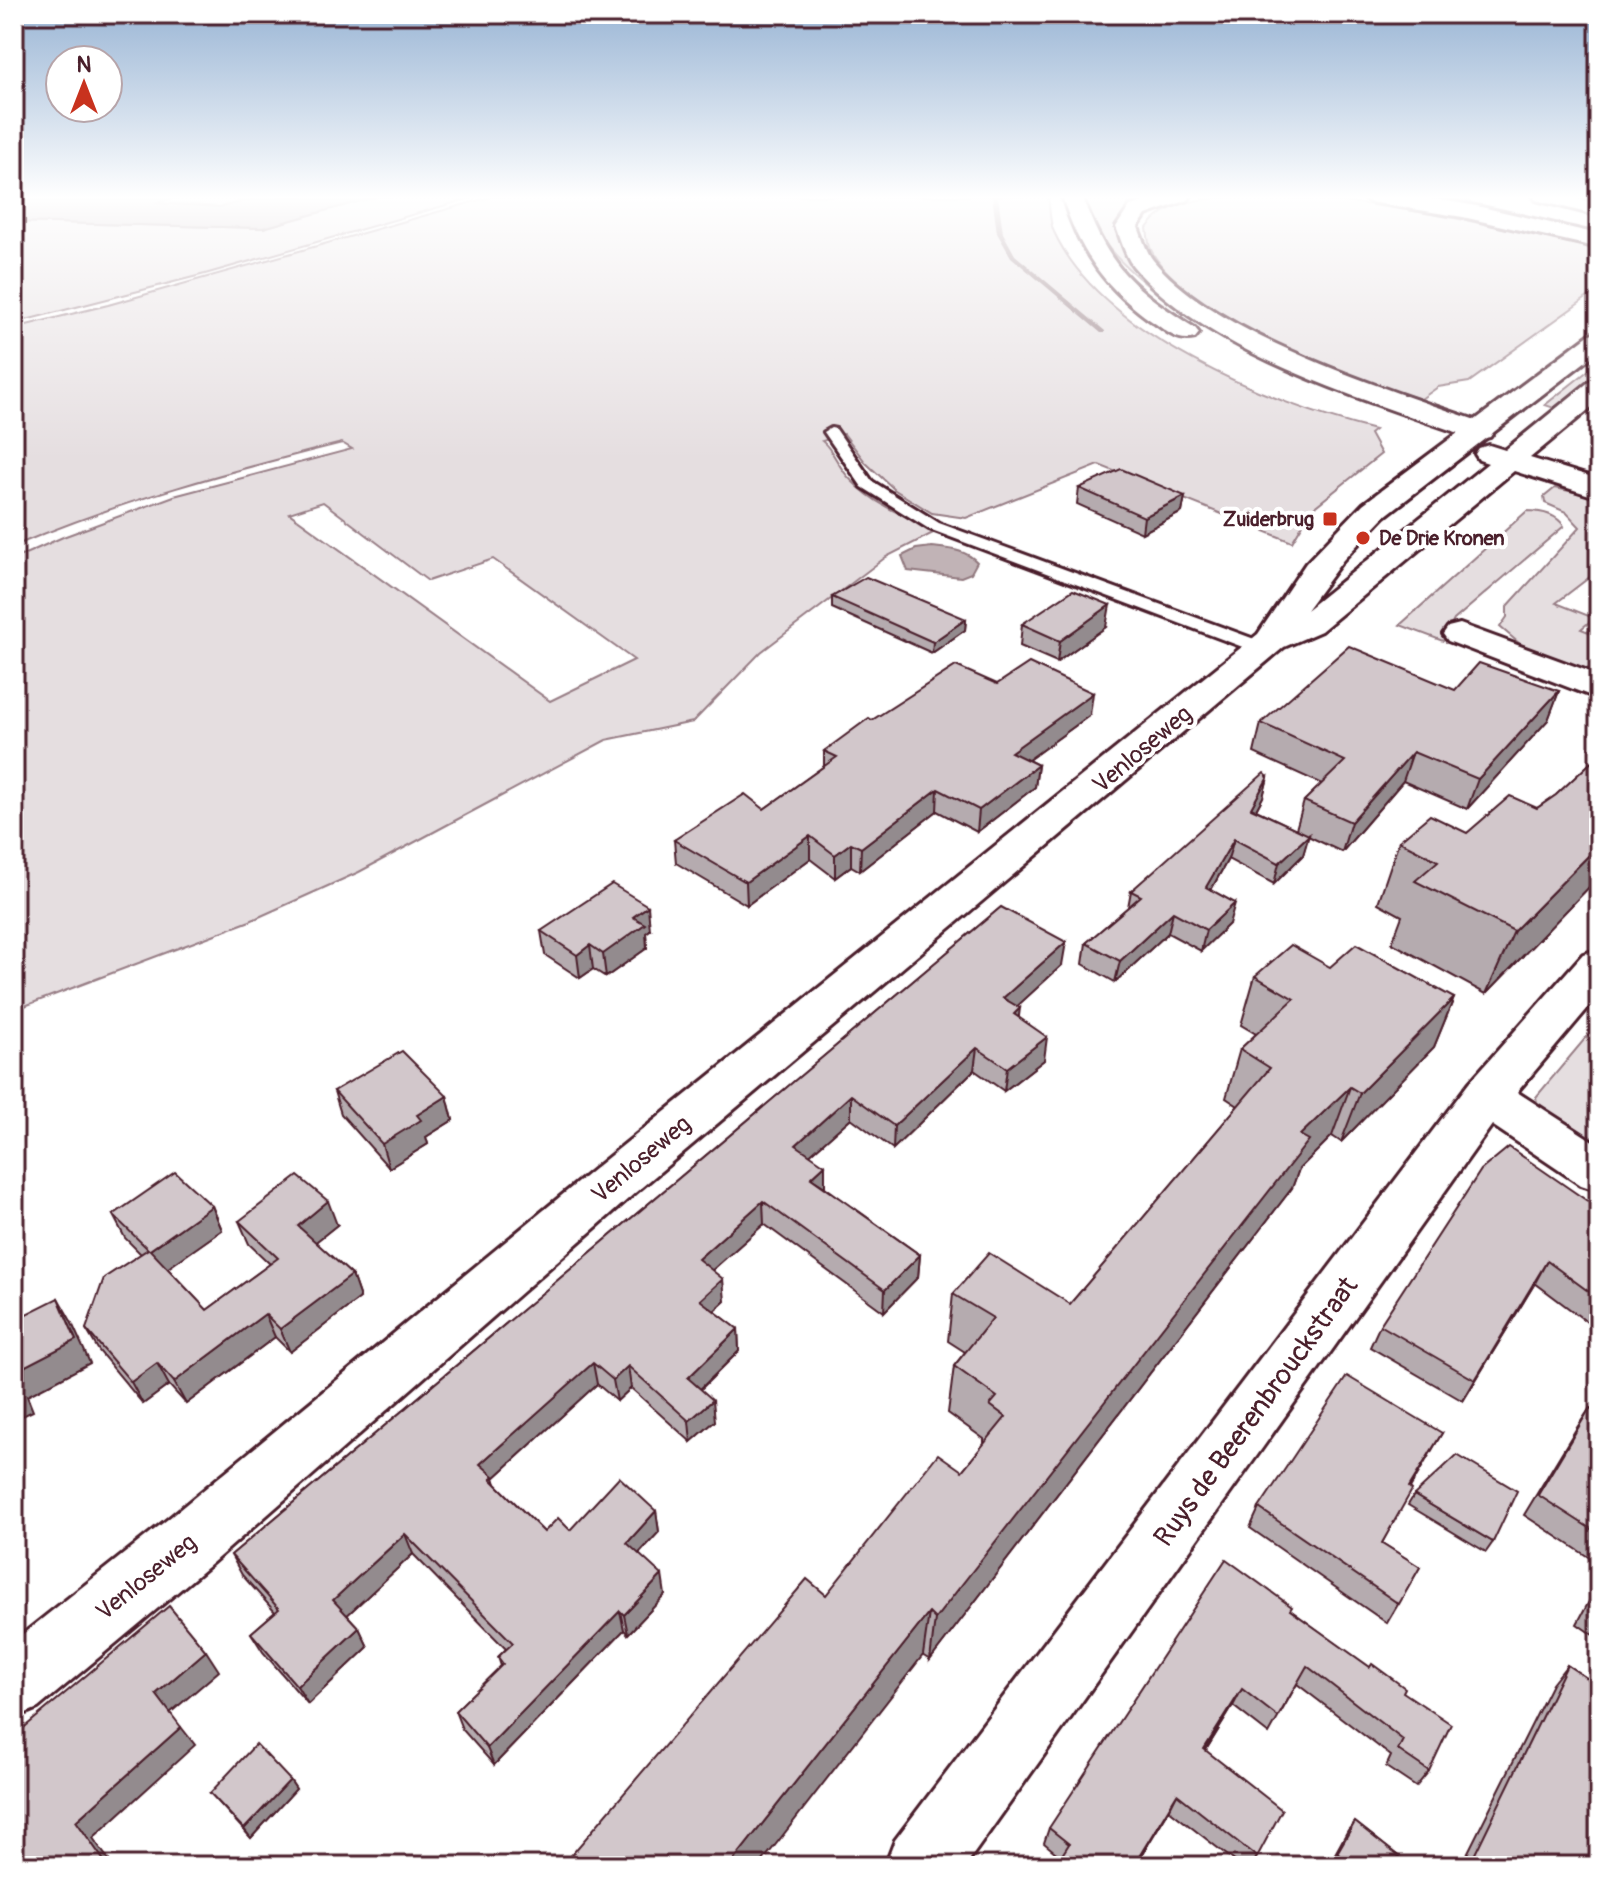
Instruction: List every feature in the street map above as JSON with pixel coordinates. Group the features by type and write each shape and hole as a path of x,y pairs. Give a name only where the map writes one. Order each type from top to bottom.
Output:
{"main road":[{"path":"1119,284 1162,318 1210,348"},
{"path":"1164,284 1273,354 1470,438 1596,481"},
{"name":"Venloseweg","path":"1267,644 1284,615 1350,532 1374,510 1599,339"},
{"path":"1244,365 1298,389 1470,438"},
{"name":"Venloseweg","path":"14,1684 190,1541 629,1168 1267,644 1309,624 1599,387"},
{"path":"1460,634 1599,688"},
{"name":"Ruys de Beerenbrouckstraat","path":"921,1866 1486,1096 1599,965"},
{"path":"1486,1096 1599,1171"}],"lane":[{"path":"831,432 867,484 934,526 1267,644"}],"shaded area":[{"path":"14,284 167,284 14,323"},
{"path":"183,284 1091,284 1110,303 1149,333 1193,360 1287,403 1375,430 1370,434 1381,454 1312,509 1292,542 1099,465 966,518 932,513 895,490 866,463 844,434 822,441 847,475 870,497 937,531 886,557 761,652 693,722 606,740 359,872 250,921 14,1010 14,559 63,537 174,496 352,449 342,443 217,476 94,515 14,546 14,328","holes":["323,502 428,581 493,559 634,660 550,701 289,513"]},
{"path":"1146,284 1153,284 1188,314 1184,315"},
{"path":"1181,284 1599,284 1599,289 1469,382 1438,387 1421,399 1355,379 1305,357 1241,325"},
{"path":"1599,362 1599,375 1554,408 1545,405"},
{"path":"1555,488 1599,497 1599,570 1556,603 1594,618 1581,629 1599,636 1599,678 1520,644 1500,627 1507,617 1507,607 1580,527 1566,512 1545,503 1544,497"},
{"path":"1527,511 1548,514 1564,526 1454,620 1443,641 1400,625"},
{"path":"932,547 962,552 977,562 971,573 961,577 908,571 902,556 916,549"},
{"path":"1599,1022 1599,1155 1538,1109 1536,1097"}],"building":[{"path":"1121,469 1185,496 1144,517 1079,488"},
{"path":"866,577 966,619 933,642 832,597"},
{"path":"1073,590 1110,605 1060,641 1022,624"},
{"path":"1349,646 1455,690 1479,663 1559,691 1478,779 1413,752 1351,822 1304,801 1345,761 1261,723"},
{"path":"1029,663 1093,693 1011,752 1038,765 979,810 938,789 861,848 851,843 835,855 810,836 746,882 674,840 745,794 764,809 837,757 824,751 869,718 872,720 956,666 997,684"},
{"path":"1599,755 1599,845 1514,931 1415,881 1438,861 1399,841 1430,815 1467,833 1510,796 1537,808 1556,795"},
{"path":"1264,773 1268,777 1251,808 1309,835 1279,863 1234,839 1206,887 1235,903 1206,930 1173,912 1120,961 1086,943 1141,896 1131,891"},
{"path":"612,884 648,906 633,917 645,924 603,954 590,945 577,955 541,931"},
{"path":"1001,907 1066,942 1003,998 1020,1008 1014,1014 1047,1037 1007,1068 977,1048 894,1126 851,1095 796,1145 825,1165 811,1178 920,1255 885,1290 763,1201 698,1259 723,1279 700,1300 738,1329 688,1378 713,1400 689,1421 628,1366 613,1380 593,1363 480,1464 544,1532 558,1518 570,1530 619,1477 656,1511 627,1543 662,1575 624,1615 620,1611 487,1748 455,1711 503,1664 498,1657 513,1643 405,1534 333,1600 359,1628 297,1686 251,1633 279,1609 231,1555"},
{"path":"1356,944 1454,998 1360,1093 1350,1087 1300,1135 1309,1140 935,1619 929,1613 729,1866 562,1866 807,1579 826,1595 938,1454 962,1471 1006,1417 990,1405 997,1397 954,1366 993,1318 953,1294 989,1253 1070,1304 1270,1068 1240,1049 1294,999 1255,976 1291,945 1330,967"},
{"path":"402,1051 447,1096 417,1115 421,1120 382,1144 334,1091"},
{"path":"1509,1147 1599,1209 1599,1299 1547,1261 1475,1380 1380,1325 1481,1170"},
{"path":"175,1172 212,1206 150,1250 207,1310 278,1258 239,1221 298,1176 328,1201 298,1226 352,1275 280,1329 265,1314 174,1382 157,1363 131,1382 86,1329 104,1278 148,1249 113,1215"},
{"path":"58,1298 76,1340 14,1372 14,1320"},
{"path":"1347,1376 1442,1433 1409,1487 1412,1490 1382,1543 1420,1567 1399,1604 1259,1508"},
{"path":"1590,1408 1599,1414 1599,1534 1538,1495"},
{"path":"1457,1455 1517,1491 1493,1542 1414,1495"},
{"path":"1226,1559 1292,1607 1290,1610 1370,1667 1372,1664 1405,1688 1403,1692 1451,1724 1429,1771 1398,1750 1403,1740 1307,1666 1278,1717 1242,1689 1204,1749 1282,1810 1257,1857 1177,1794 1135,1863 1138,1866 1055,1866 1069,1844 1049,1828"},
{"path":"1599,1594 1599,1608 1593,1604"},
{"path":"169,1606 206,1651 156,1694 181,1727 76,1821 107,1865 14,1866 14,1736"},
{"path":"1567,1665 1593,1682 1599,1671 1599,1866 1469,1866"},
{"path":"256,1744 290,1780 244,1829 210,1793"},
{"path":"1355,1822 1411,1866 1354,1866 1337,1853"}],"waterway":[{"path":"1046,284 1103,332"}],"place":[{"name":"Zuiderbrug","path":"1330,519"},
{"name":"De Drie Kronen","path":"1363,538"}]}
